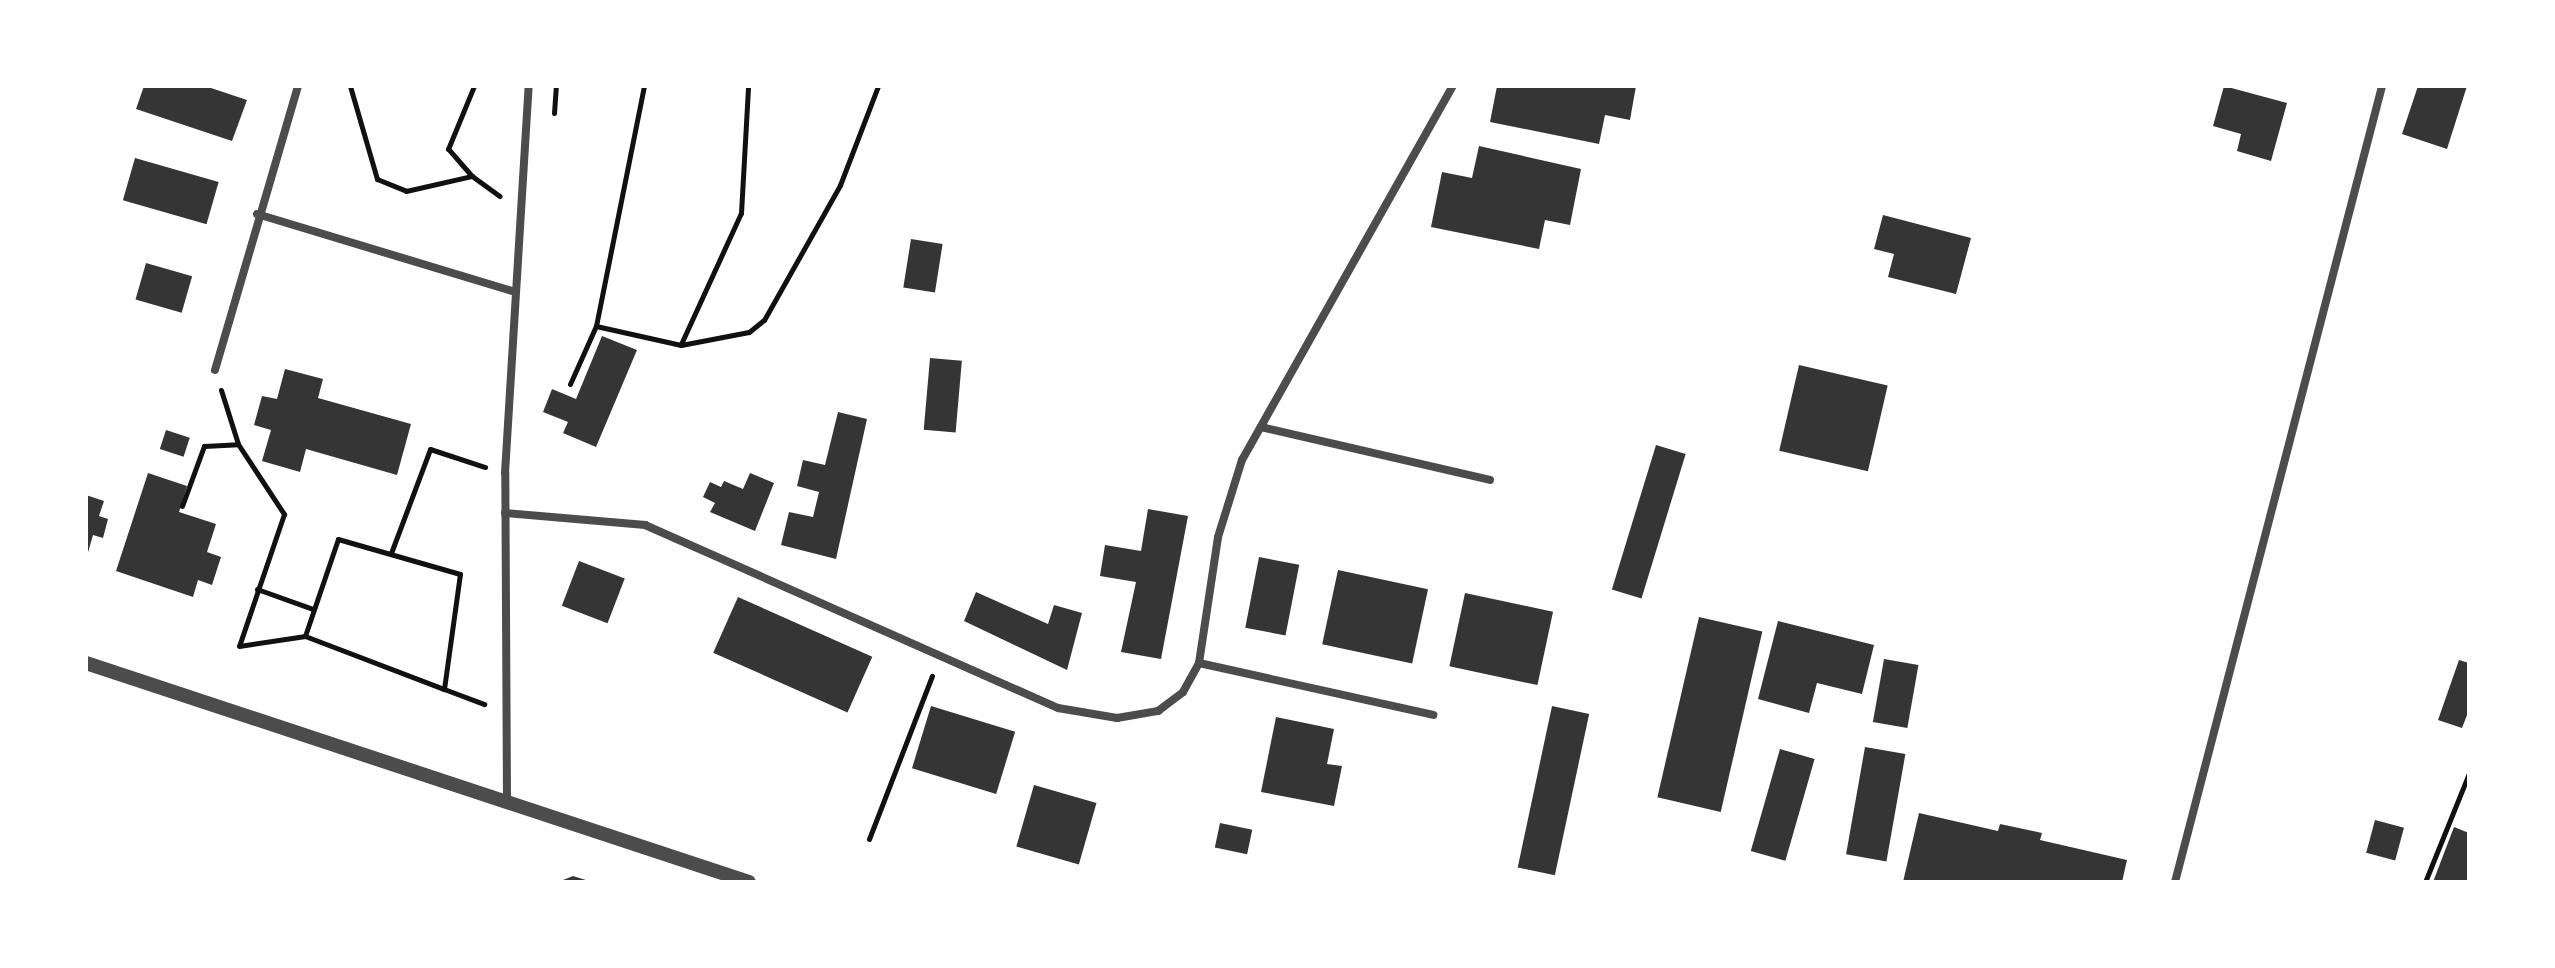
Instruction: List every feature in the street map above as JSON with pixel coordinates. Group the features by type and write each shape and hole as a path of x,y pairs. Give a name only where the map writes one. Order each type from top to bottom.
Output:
{"street":[{"path":"215,370 257,214 298,86"},
{"path":"507,802 504,711 505,473 529,86"},
{"path":"505,513 645,525 1058,708 1117,718 1158,711 1183,692 1199,663 1229,489 1453,86"},
{"path":"2175,882 2382,86"},
{"path":"257,214 516,292"},
{"path":"1261,427 1490,480"},
{"path":"86,663 749,882"},
{"path":"1199,663 1433,715"}],"path":[{"path":"350,86 377,179 406,191 472,176"},
{"path":"474,86 448,149 472,176 502,197"},
{"path":"554,117 556,86"},
{"path":"570,384 596,326 644,86"},
{"path":"681,345 741,213 748,86"},
{"path":"596,326 681,345 749,332 764,320 840,185 878,86"},
{"path":"215,370 238,444 284,514 239,646 305,636 504,711"},
{"path":"182,506 204,446 238,444"},
{"path":"391,553 430,449 505,473"},
{"path":"305,636 338,539 460,574 444,689"},
{"path":"257,589 313,609"},
{"path":"869,839 939,657"},
{"path":"2425,882 2469,773"}],"building":[{"path":"144,86 205,86 247,100 232,141 136,109"},
{"path":"1497,86 1636,86 1630,120 1605,115 1599,144 1490,122"},
{"path":"2224,86 2287,103 2271,161 2237,151 2241,134 2213,126"},
{"path":"2418,86 2467,86 2447,149 2402,134"},
{"path":"1479,146 1581,169 1570,225 1545,220 1539,249 1431,227 1442,172 1472,178"},
{"path":"135,158 219,182 207,224 123,200"},
{"path":"1883,215 1971,238 1956,294 1888,277 1894,254 1874,249"},
{"path":"911,239 943,244 935,292 903,287"},
{"path":"146,263 192,276 182,313 136,300"},
{"path":"602,336 637,350 596,447 563,433 568,422 543,412 552,389 576,399"},
{"path":"930,358 962,361 956,433 924,430"},
{"path":"1799,365 1888,385 1868,471 1779,451"},
{"path":"285,369 323,379 318,398 411,424 397,475 306,449 300,472 262,461 271,430 254,425 262,396 277,399"},
{"path":"838,412 867,419 836,559 781,545 789,512 813,517 819,492 797,486 803,460 825,465"},
{"path":"166,430 190,438 184,457 160,449"},
{"path":"1656,445 1686,454 1641,598 1612,589"},
{"path":"148,473 187,486 179,512 216,524 207,552 221,557 212,585 198,580 193,597 116,571"},
{"path":"750,473 774,483 755,531 710,512 715,503 703,497 710,482 721,487 724,481 743,489"},
{"path":"86,495 104,501 99,516 108,519 103,538 93,535 87,556"},
{"path":"1148,509 1188,516 1161,659 1121,652 1136,582 1100,576 1105,545 1141,551"},
{"path":"1259,557 1299,565 1286,636 1245,628"},
{"path":"579,561 625,579 608,623 562,606"},
{"path":"1338,570 1428,589 1412,663 1322,644"},
{"path":"976,592 1048,624 1054,605 1082,613 1067,670 964,621"},
{"path":"1465,593 1553,612 1537,685 1449,666"},
{"path":"738,597 872,657 847,713 713,653"},
{"path":"1699,617 1762,632 1721,812 1657,797"},
{"path":"1778,621 1874,645 1862,694 1817,683 1809,713 1758,699"},
{"path":"1884,659 1918,665 1907,728 1873,722"},
{"path":"2459,660 2469,663 2469,710 2462,728 2438,720"},
{"path":"931,706 1015,732 996,794 912,768"},
{"path":"1552,706 1589,714 1555,875 1518,867"},
{"path":"1276,717 1334,729 1327,764 1342,766 1334,806 1261,792"},
{"path":"1865,747 1905,754 1886,861 1846,854"},
{"path":"1780,749 1815,759 1785,861 1751,851"},
{"path":"1034,785 1096,803 1079,864 1016,847"},
{"path":"1919,813 1998,831 2000,824 2042,833 2040,840 2127,860 2122,882 1903,882"},
{"path":"2375,820 2404,828 2395,861 2366,853"},
{"path":"1220,823 1252,830 1247,854 1215,847"},
{"path":"2454,827 2469,833 2469,882 2433,882"},
{"path":"573,876 589,881 589,882 558,882"}]}
